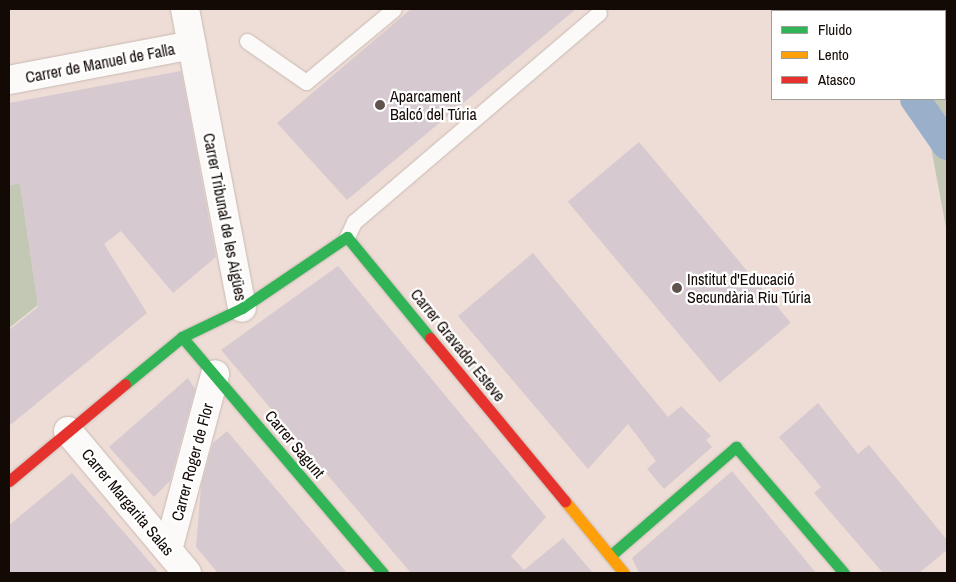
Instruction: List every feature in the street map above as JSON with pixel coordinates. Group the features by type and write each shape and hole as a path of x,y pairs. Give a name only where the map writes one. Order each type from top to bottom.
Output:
{"street":[{"name":"Carrer Tribunal de les Aigües","path":"9,481 182,337 242,308 185,9"},
{"name":"Carrer de Manuel de Falla","path":"9,80 192,45"},
{"path":"242,308 347,236"},
{"name":"Carrer Gravador Esteve","path":"347,236 624,573"},
{"name":"Carrer Sagunt","path":"182,337 383,573"},
{"name":"Carrer Roger de Flor","path":"181,566 215,374"},
{"name":"Carrer Margarita Salas","path":"68,432 181,566"},
{"path":"610,556 736,447 844,573"}],"lane":[{"path":"248,41 306,82 394,9"},
{"path":"347,236 354,222 599,13"}],"green space":[{"path":"946,76 947,233 931,147 904,100 946,100"},
{"path":"20,183 38,305 9,328 9,185"}],"building":[{"name":"Aparcament Balcó del Túria","path":"411,9 576,9 347,200 277,123"},
{"path":"181,71 216,257 173,293 121,231 104,244 147,313 9,426 9,330 38,307 20,183 9,186 9,103"},
{"path":"639,142 791,323 719,383 568,202"},
{"path":"533,253 668,417 681,406 711,436 706,440 712,447 664,489 647,469 656,461 628,424 588,469 458,316"},
{"path":"338,266 546,517 511,556 524,570 563,538 593,573 411,573 221,350"},
{"path":"188,378 195,389 170,481 154,497 109,447"},
{"path":"818,403 858,454 869,445 947,540 947,550 919,573 883,573 814,493 821,487 779,437"},
{"path":"227,431 347,573 218,573 196,547 201,487 213,443"},
{"path":"732,471 816,573 639,573 632,558"},
{"path":"72,473 159,573 9,573 9,525"}],"waterway":[{"path":"916,100 947,145"}],"traffic: fast":[{"path":"125,384 182,337 242,308 347,237 430,338"},
{"path":"182,337 383,573"},
{"path":"610,556 736,447 844,573"}],"traffic: slow":[{"path":"565,501 624,573"}],"traffic: jam":[{"path":"430,338 565,501"},
{"path":"9,481 125,384"}],"place":[{"name":"Aparcament Balcó del Túria","path":"380,105"},
{"name":"Institut d'Educació Secundària Riu Túria","path":"677,288"}]}
